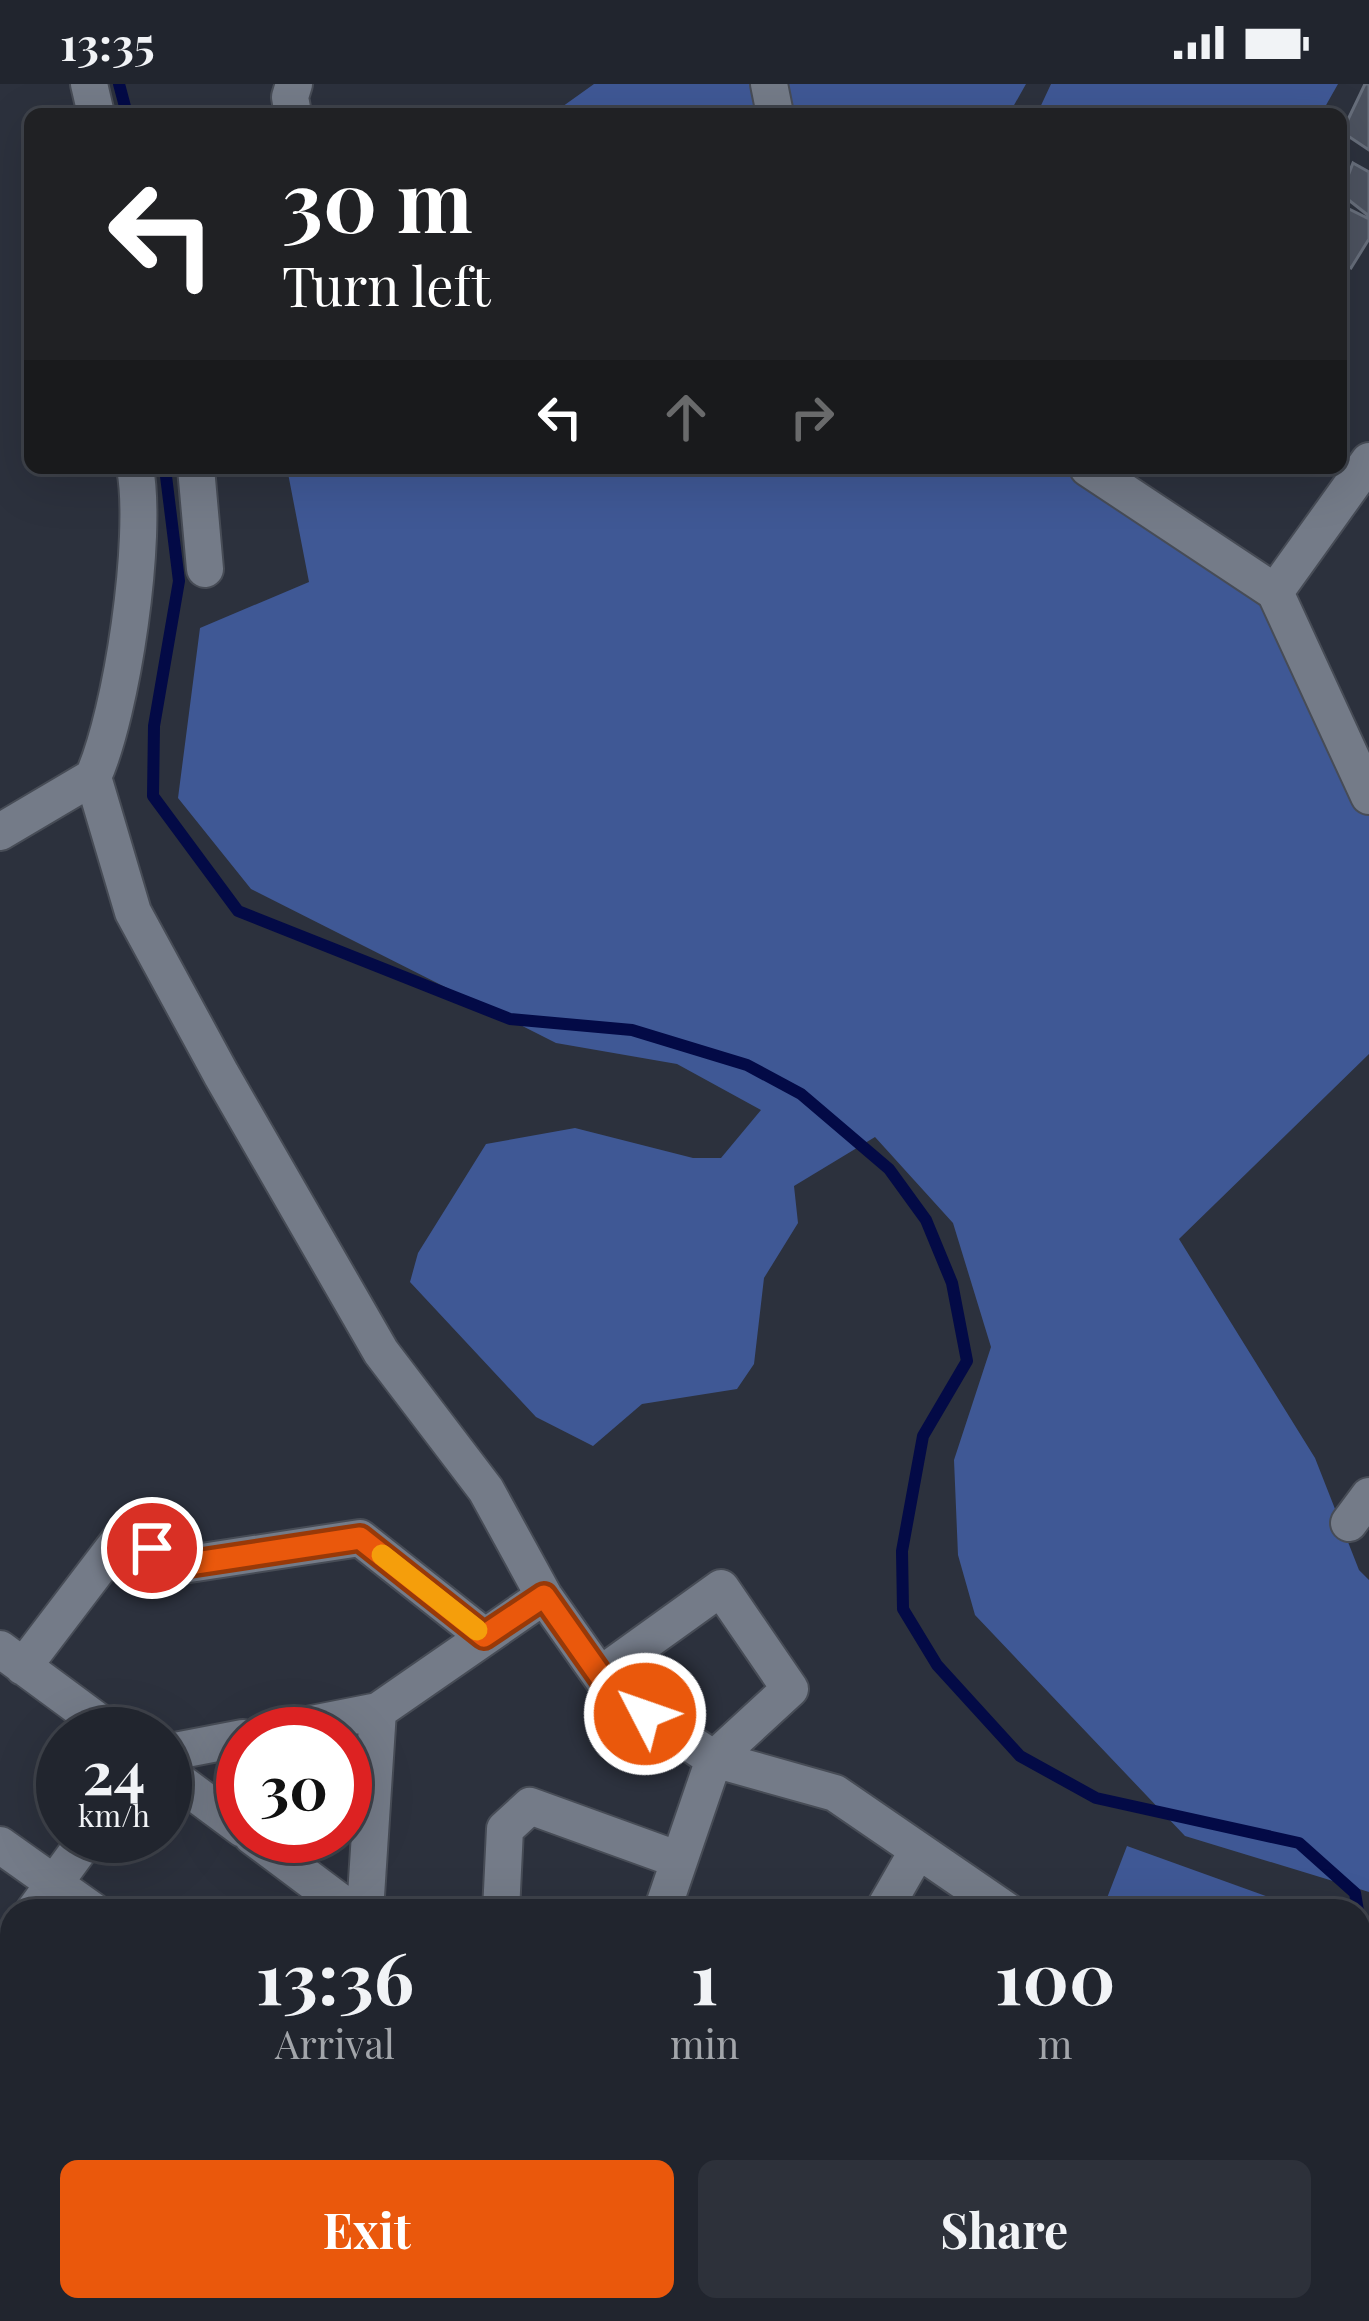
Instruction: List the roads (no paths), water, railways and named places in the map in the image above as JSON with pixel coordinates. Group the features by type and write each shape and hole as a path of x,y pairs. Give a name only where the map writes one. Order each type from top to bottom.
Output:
{"street":[{"path":"1275,592 1369,461"},
{"path":"0,832 92,777 107,746 133,596 135,474"},
{"path":"197,474 205,569"},
{"path":"1097,474 1275,592 1369,796"},
{"path":"92,777 133,912 210,1054 381,1352 486,1490 544,1596 611,1691 714,1760 835,1793 989,1899"},
{"path":"78,1707 12,1658 128,1529 176,1566 360,1538 484,1636"},
{"path":"600,1675 721,1588 790,1689 714,1760 666,1899"},
{"path":"372,1712 544,1596"},
{"path":"366,1899 378,1711"},
{"path":"501,1899 506,1829 530,1806 680,1860"},
{"path":"0,1845 45,1897 69,1863"},
{"path":"890,1899 918,1850"},
{"path":"288,1863 336,1899"}],"waterway":[{"path":"119,84 125,108"},
{"path":"166,474 179,581 154,726 153,796 238,911 510,1019 632,1030 747,1065 801,1094 889,1169 926,1220 952,1283 967,1361 923,1436 902,1551 903,1609 937,1665 1020,1756 1096,1798 1299,1843 1356,1899"}]}
